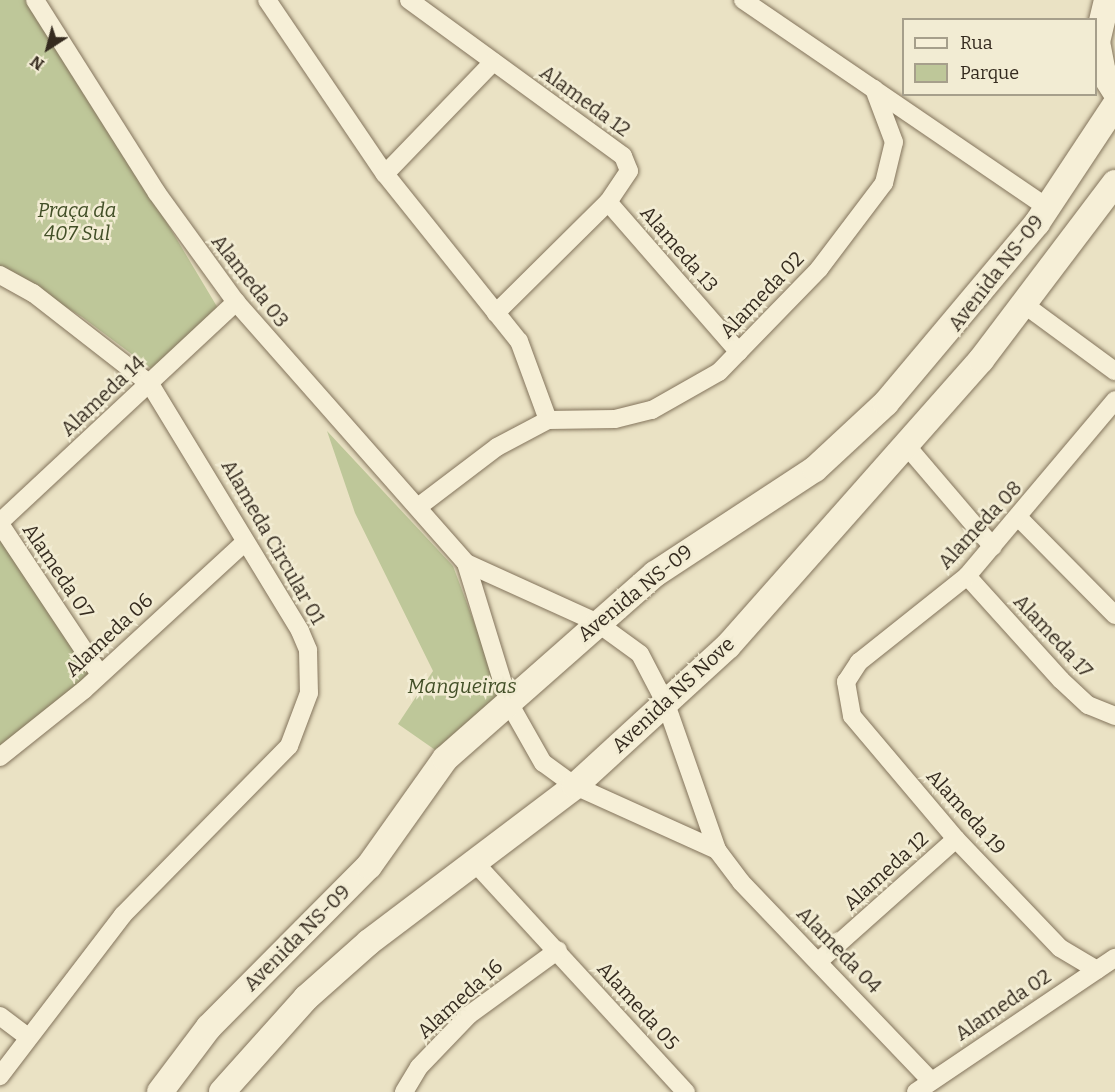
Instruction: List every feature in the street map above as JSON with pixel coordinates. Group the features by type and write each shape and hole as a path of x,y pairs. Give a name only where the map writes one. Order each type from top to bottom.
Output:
{"street":[{"name":"Alameda 03","path":"35,0 157,194 236,302 466,563"},
{"path":"267,0 386,174 496,312 528,358 548,420"},
{"name":"Alameda 12","path":"409,0 623,156 629,171 608,202 496,312"},
{"path":"743,0 1048,208"},
{"path":"1098,4 1097,42 1103,72 1115,91"},
{"path":"386,174 494,62"},
{"name":"Alameda 02","path":"418,507 497,447 548,420 615,419 671,403 740,352 819,269 884,183 894,142 874,89"},
{"name":"Avenida NS-09","path":"160,1092 209,1027 379,855 444,759 597,622 682,553 837,450 947,336 1048,208 1115,105"},
{"name":"Avenida NS-09","path":"1068,242 1115,183"},
{"name":"Alameda 13","path":"608,202 740,352"},
{"name":"Avenida NS Nove","path":"222,1092 306,998 369,942 477,865 575,786 728,646 1025,305 1068,242"},
{"name":"Alameda Circular 01","path":"0,274 33,293 150,384 205,467 245,542 287,607 308,650 308,704 298,730 278,759 123,915 27,1036 0,1076"},
{"name":"Alameda 14","path":"0,523 236,302"},
{"path":"1025,305 1115,371"},
{"name":"Alameda 08","path":"859,662 968,576 1020,519 1115,400"},
{"path":"905,444 993,547"},
{"path":"1020,519 1115,615"},
{"name":"Alameda 07","path":"0,523 99,673"},
{"name":"Alameda 06","path":"0,757 99,673 245,542"},
{"path":"466,563 597,622 640,654 666,704 717,850"},
{"path":"466,563 509,703 530,747 575,786 717,850"},
{"name":"Alameda 17","path":"968,576 1061,680 1088,705 1115,716"},
{"name":"Alameda 19","path":"859,662 846,682 847,705 956,839 1060,948 1097,970"},
{"name":"Alameda 12","path":"820,960 956,839"},
{"name":"Alameda 04","path":"717,850 741,882 820,960 923,1086"},
{"name":"Alameda 05","path":"477,865 558,950 686,1092"},
{"name":"Alameda 16","path":"404,1092 419,1067 469,1016 558,950"},
{"name":"Alameda 02","path":"923,1086 1115,958"},
{"path":"0,1016 27,1036"}],"green space":[{"name":"Praça da 407 Sul","path":"0,0 34,0 222,315 157,373 82,317 0,266"},
{"name":"Mangueiras","path":"327,431 453,566 501,694 441,754 398,724 433,671 355,513"},
{"path":"0,538 99,673 0,751"}]}
